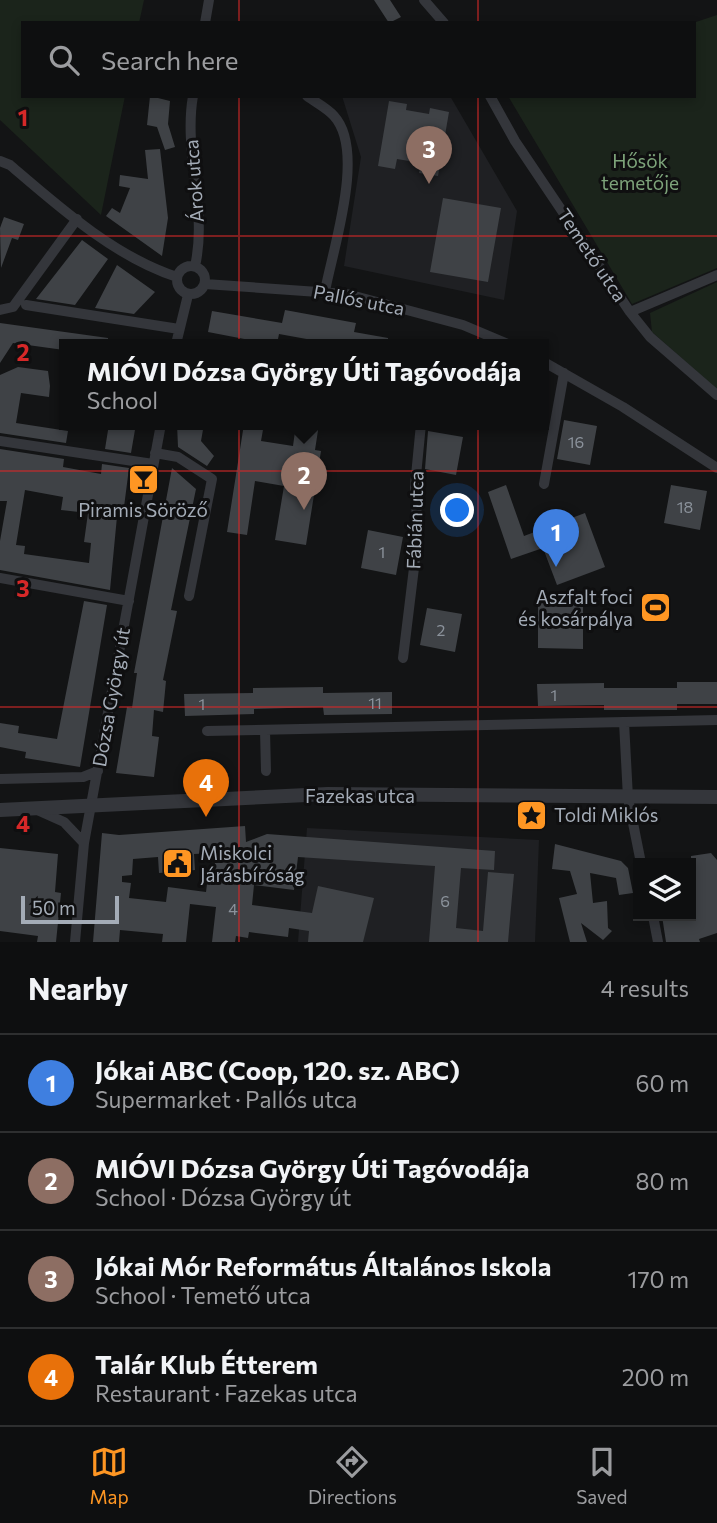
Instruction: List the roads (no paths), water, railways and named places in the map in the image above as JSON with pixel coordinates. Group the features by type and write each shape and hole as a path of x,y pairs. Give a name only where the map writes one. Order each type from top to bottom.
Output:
{"street":[{"path":"205,21 209,0"},
{"path":"424,0 442,21"},
{"name":"Árok utca","path":"192,98 189,151 197,203 198,252 195,266"},
{"path":"310,98 334,116 346,138 349,164 325,291"},
{"name":"Temető utca","path":"491,98 515,141 630,312 650,337 717,395"},
{"path":"0,154 5,163 77,219 150,268 177,277"},
{"path":"0,310 13,307 77,219"},
{"path":"195,266 204,274 205,284 199,293 188,295 179,288 177,277 183,268 195,266"},
{"path":"630,312 717,275"},
{"name":"Pallós utca","path":"205,284 325,291 389,303 463,325 496,339"},
{"path":"177,339 188,295"},
{"path":"26,305 179,329"},
{"path":"549,365 623,407 717,468"},
{"path":"544,484 564,373"},
{"path":"549,412 557,414"},
{"name":"Dózsa György út","path":"75,942 84,843 160,430"},
{"name":"Fábián utca","path":"403,658 418,535 415,486 420,430"},
{"path":"0,441 154,459 178,457 212,479 189,596"},
{"path":"0,578 129,601"},
{"path":"207,731 717,720"},
{"path":"624,722 628,798 640,858"},
{"path":"265,730 266,771"},
{"path":"0,779 83,777 98,771"},
{"name":"Fazekas utca","path":"0,810 328,794 717,797"},
{"path":"32,808 64,822 84,843"},
{"path":"654,921 658,942"}],"place":[{"name":"Jókai Mór Református Általános Iskola","path":"429,184"},
{"name":"Piramis Söröző","path":"143,479"},
{"name":"MIÓVI Dózsa György Úti Tagóvodája","path":"304,510"},
{"name":"Jókai ABC (Coop, 120. sz. ABC)","path":"556,567"},
{"name":"Aszfalt foci és kosárpálya","path":"656,608"},
{"name":"Toldi Miklós","path":"531,815"},
{"name":"Talár Klub Étterem","path":"206,817"},
{"name":"Miskolci Járásbíróság","path":"177,864"}],"park label":[{"name":"Hősök temetője","path":"640,172"}]}
